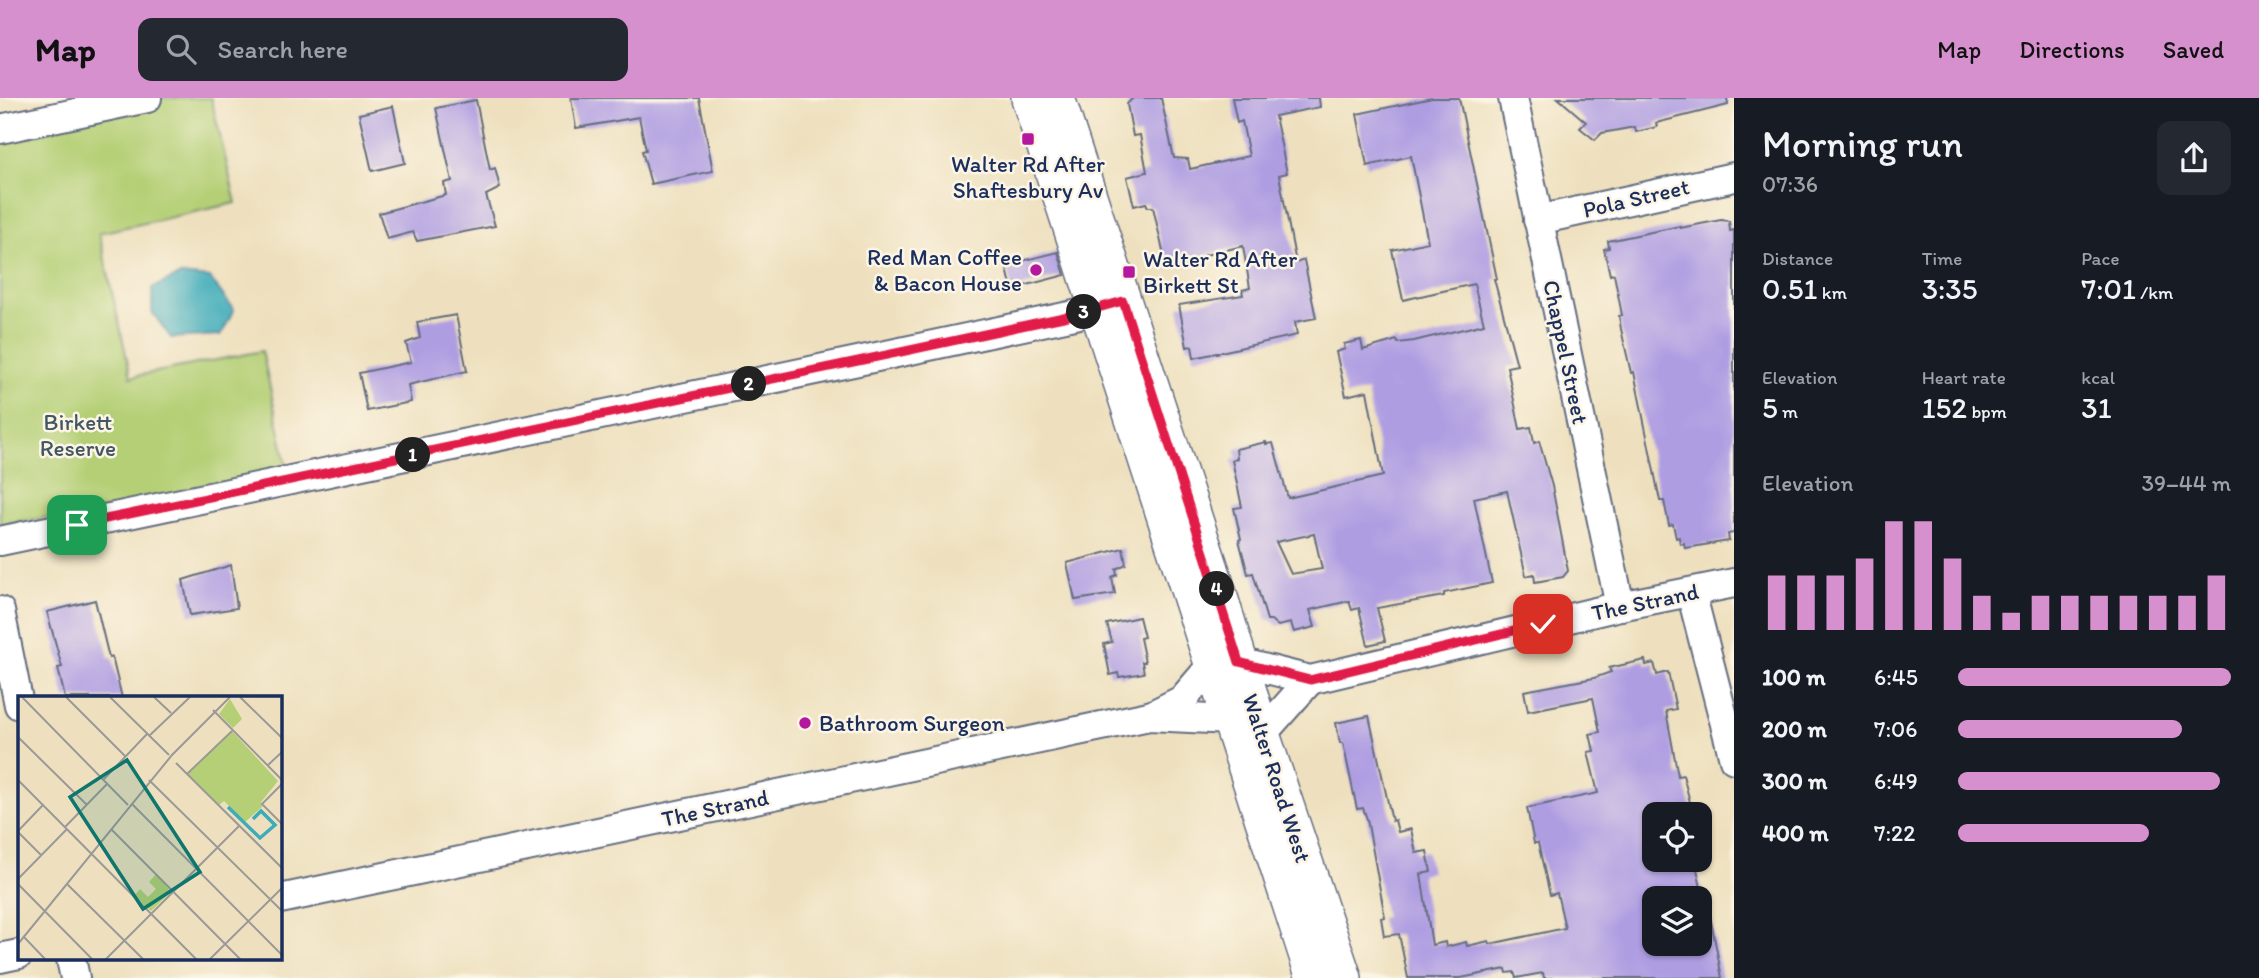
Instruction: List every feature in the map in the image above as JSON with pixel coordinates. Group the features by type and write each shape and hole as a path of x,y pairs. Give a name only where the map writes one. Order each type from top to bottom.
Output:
{"main road":[{"name":"Walter Road West","path":"1029,98 1110,305"},
{"name":"Walter Road West","path":"1057,98 1110,305 1225,663 1262,734 1344,978"},
{"name":"Walter Road West","path":"1225,663 1231,720 1314,978"}],"street":[{"path":"0,129 147,98"},
{"name":"Chappel Street","path":"1513,98 1620,606"},
{"name":"Pola Street","path":"1538,220 1734,177"},
{"path":"0,541 1110,305"},
{"name":"The Strand","path":"282,899 1149,716 1182,700 1225,663 1310,680 1620,606 1734,583"},
{"path":"1691,592 1734,759"},
{"path":"0,611 18,700"},
{"path":"1262,734 1310,680"},
{"name":"The Strand","path":"1149,716 1231,720"},
{"path":"0,958 18,954"},
{"path":"71,960 75,978"}],"green space":[{"name":"Birkett Reserve","path":"147,98 211,98 236,203 99,233 131,377 262,351 290,480 231,492 0,524 0,140"}],"water":[{"path":"181,275 210,278 234,310 221,335 171,338 152,312 152,288"}],"building":[{"path":"571,98 699,98 713,171 651,184 642,151 646,150 639,117 576,128"},
{"path":"1133,98 1161,98 1174,158 1188,159 1190,169 1249,156 1242,121 1237,123 1232,98 1319,98 1320,107 1275,116 1287,173 1279,175 1296,263 1304,260 1316,318 1295,322 1297,335 1194,358 1192,346 1187,347 1179,305 1243,295 1242,290 1250,288 1243,246 1205,255 1196,259 1197,263 1167,269 1153,207 1148,207 1146,203 1134,206 1127,177 1147,172 1140,135 1133,136 1127,104"},
{"path":"1432,98 1459,98 1497,279 1494,279 1517,365 1507,367 1520,429 1531,427 1534,443 1539,441 1552,486 1568,571 1563,577 1535,582 1534,574 1526,576 1507,491 1474,498 1492,583 1444,593 1444,596 1377,608 1385,641 1368,645 1359,608 1352,610 1349,601 1310,610 1315,627 1294,632 1291,623 1278,626 1267,620 1253,573 1248,574 1239,540 1241,539 1234,508 1242,507 1232,460 1237,458 1236,449 1266,442 1273,443 1288,498 1383,476 1367,391 1346,396 1336,352 1345,349 1344,344 1361,340 1363,350 1397,340 1398,343 1414,341 1484,324 1474,284 1403,300 1392,250 1428,242 1411,156 1367,166 1357,114","holes":["1314,534 1322,569 1291,574 1276,542"]},
{"path":"1558,98 1727,98 1728,105 1656,123 1657,127 1636,132 1635,127 1602,133 1595,140 1580,128 1586,122"},
{"path":"476,100 490,170 495,168 500,188 486,195 495,226 417,241 413,232 387,239 379,213 446,195 444,183 452,181 436,108"},
{"path":"393,106 405,163 372,171 359,114"},
{"path":"1721,220 1729,221 1730,231 1734,230 1734,533 1728,534 1729,541 1685,548 1684,543 1680,544 1679,537 1676,538 1673,524 1669,525 1664,501 1660,501 1634,372 1631,373 1621,329 1619,316 1622,315 1614,274 1610,275 1604,249 1609,248 1608,241"},
{"name":"Red Man Coffee & Bacon House","path":"1058,252 1065,275 1012,289 1006,265"},
{"path":"456,315 467,371 408,385 411,402 367,411 359,373 411,362 406,343 420,338 417,322"},
{"path":"1123,548 1126,564 1116,569 1117,575 1112,577 1115,594 1075,600 1067,563"},
{"path":"231,565 237,608 190,615 183,580"},
{"path":"95,600 122,696 65,696 58,668 62,667 47,612"},
{"path":"1139,617 1144,637 1140,638 1145,662 1142,662 1144,673 1119,677 1118,673 1110,675 1104,644 1112,642 1107,624"},
{"path":"1645,660 1646,665 1654,663 1657,675 1668,672 1676,709 1666,711 1678,776 1683,775 1690,802 1642,802 1642,872 1698,872 1701,886 1642,886 1642,956 1712,956 1712,926 1722,978 1544,978 1543,973 1516,978 1514,972 1507,973 1506,969 1461,978 1408,978 1399,934 1384,936 1381,918 1385,917 1367,819 1363,808 1357,809 1336,723 1369,716 1392,821 1395,820 1398,832 1411,829 1416,853 1427,851 1431,872 1421,874 1432,945 1445,942 1446,947 1466,942 1467,946 1489,941 1490,944 1565,928 1557,893 1550,895 1538,843 1534,843 1527,808 1598,793 1588,752 1594,751 1590,734 1600,732 1593,698 1528,711 1524,691 1594,678 1611,672 1609,668"}],"place":[{"name":"Walter Rd After Shaftesbury Av","path":"1028,139"},
{"name":"Red Man Coffee & Bacon House","path":"1036,270"},
{"name":"Walter Rd After Birkett St","path":"1129,272"},
{"name":"Bathroom Surgeon","path":"805,723"}],"route":[{"path":"77,525 896,353 1073,315 1123,301 1239,662 1310,680 1543,624"}]}
